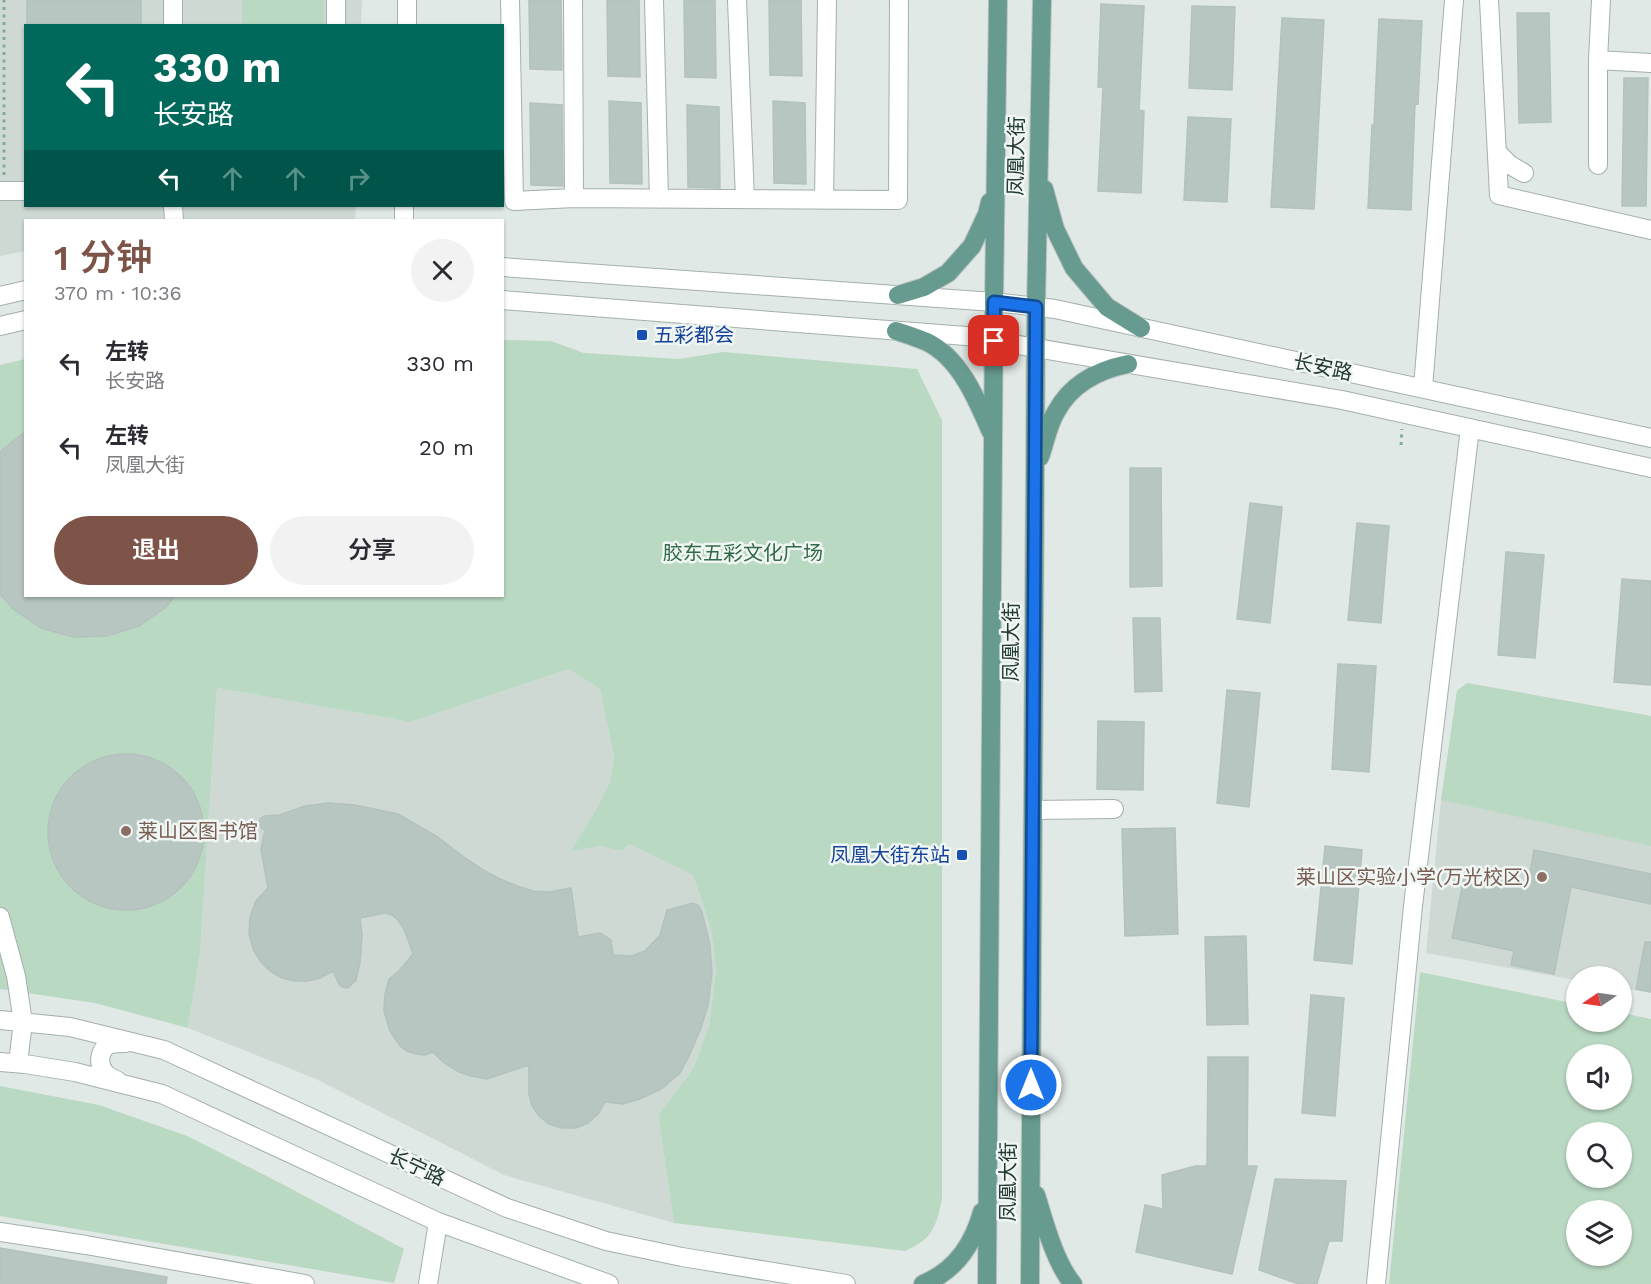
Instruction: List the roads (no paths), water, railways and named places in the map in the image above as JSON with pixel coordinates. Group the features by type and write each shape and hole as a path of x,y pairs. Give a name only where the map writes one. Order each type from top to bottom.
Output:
{"main road":[{"name":"凤凰大街","path":"987,1284 998,0"},
{"name":"凤凰大街","path":"1030,1284 1036,307 1042,0"},
{"path":"1039,171 1055,229 1074,268 1107,307 1141,328"},
{"path":"898,295 924,287 948,273 972,246 987,214 996,180"},
{"path":"896,331 928,343 945,355 961,373 993,437"},
{"path":"1035,473 1055,414 1069,393 1085,380 1108,368 1128,364"},
{"path":"1030,1177 1058,1256 1073,1284"},
{"path":"923,1284 936,1278 952,1265 966,1249 978,1227 987,1196"}],"street":[{"path":"173,0 173,24"},
{"path":"336,0 336,24"},
{"path":"406,24 407,0"},
{"path":"510,0 514,201 574,198 898,200 899,0"},
{"path":"573,0 574,198"},
{"path":"654,0 659,199"},
{"path":"737,0 745,199"},
{"path":"824,200 827,0"},
{"path":"1423,388 1454,0"},
{"path":"1489,0 1499,195 1651,230"},
{"path":"1598,165 1600,0"},
{"path":"1598,60 1651,63"},
{"path":"1497,152 1510,165 1524,173"},
{"path":"2,191 24,191"},
{"name":"长安路","path":"504,267 994,302 1055,309 1651,438"},
{"path":"0,296 24,290"},
{"name":"长安路","path":"504,300 966,336 1342,400 1651,468"},
{"path":"0,326 24,320"},
{"path":"1376,1284 1413,906 1470,428"},
{"path":"1033,810 1114,809"},
{"path":"0,918 16,976 23,1022 9,1063"},
{"name":"长宁路","path":"0,1020 70,1027 164,1050 507,1208 606,1241 682,1257 843,1284"},
{"path":"127,1086 103,1071 100,1057 110,1044 131,1042"},
{"name":"长宁路","path":"9,1063 75,1072 162,1094 438,1222 609,1284"},
{"path":"428,1284 438,1222"},
{"path":"0,1232 305,1284"}],"place":[{"name":"五彩都会","path":"642,335"},
{"name":"莱山区图书馆","path":"126,831"},
{"name":"凤凰大街东站","path":"962,855"},
{"name":"莱山区实验小学(万光校区)","path":"1542,877"}],"park label":[{"name":"胶东五彩文化广场","path":"743,553"}]}
